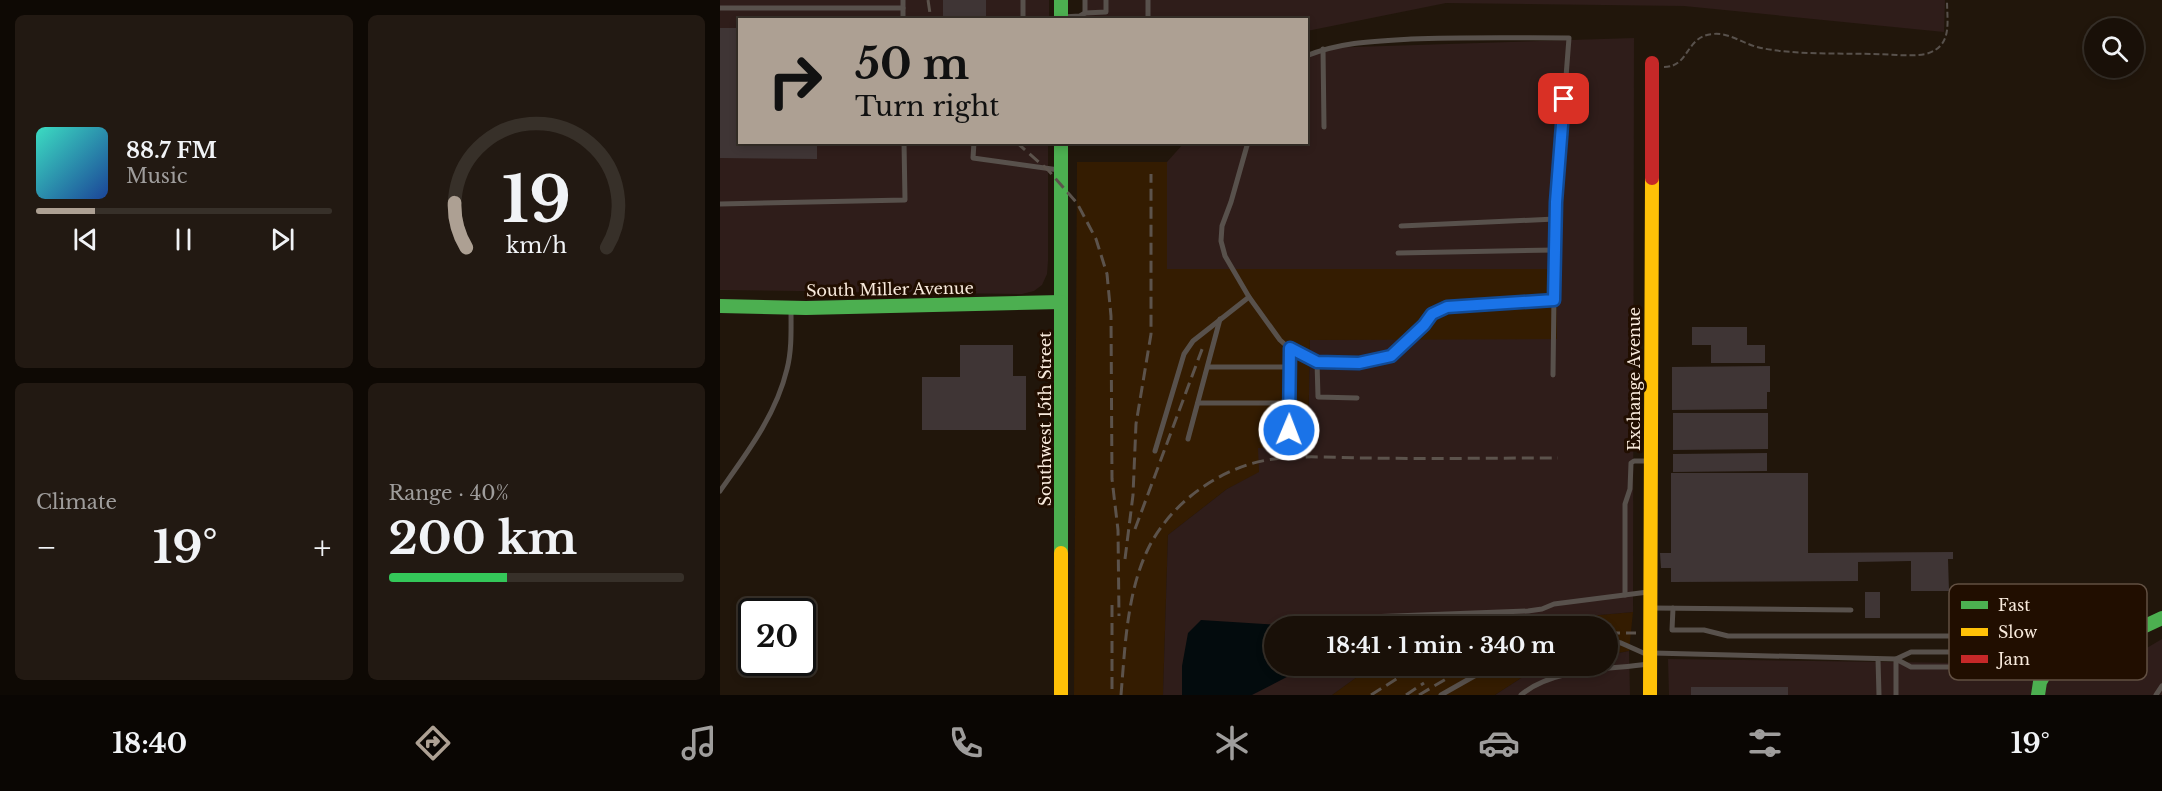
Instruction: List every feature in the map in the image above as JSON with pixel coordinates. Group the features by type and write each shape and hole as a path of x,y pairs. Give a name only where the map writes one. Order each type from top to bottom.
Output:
{"street":[{"path":"1061,0 1061,18"},
{"name":"Exchange Avenue","path":"1650,695 1652,65"},
{"name":"Southwest 15th Street","path":"1061,144 1061,695"},
{"name":"South Miller Avenue","path":"720,306 791,308 1061,302"},
{"path":"2147,625 2162,618"},
{"path":"2038,695 2041,680"}],"lane":[{"path":"903,0 903,18"},
{"path":"1023,0 1023,18"},
{"path":"1085,0 1085,13"},
{"path":"1061,18 1106,12 1106,0"},
{"path":"1148,0 1149,18"},
{"path":"720,8 903,8"},
{"path":"1308,55 1323,49 1366,41 1433,38 1569,38 1555,219 1553,375"},
{"path":"1323,49 1324,127"},
{"path":"720,204 905,201 904,144"},
{"path":"974,144 973,158 1061,170"},
{"path":"1247,144 1222,226 1221,241 1225,256 1266,322 1290,348 1317,362 1359,363 1391,356 1424,325 1432,314 1447,307 1554,300"},
{"path":"1401,226 1555,219"},
{"path":"1398,253 1555,250"},
{"path":"1155,451 1184,354 1193,341 1249,297"},
{"path":"720,491 756,441 776,402 787,370 791,308"},
{"path":"1188,438 1221,317"},
{"path":"1289,430 1290,348"},
{"path":"1317,362 1318,397 1357,398"},
{"path":"1208,368 1290,367"},
{"path":"1198,403 1289,403"},
{"path":"1624,595 1625,504 1630,489 1631,463 1634,460 1651,460"},
{"path":"1395,616 1528,611 1554,604 1650,592"},
{"path":"1650,608 1851,610"},
{"path":"1673,608 1672,630 1704,630 1728,636 1949,636"},
{"path":"1618,642 1650,657"},
{"path":"1521,695 1530,687 1548,678 1650,657 1896,659 1911,652 1949,652"},
{"path":"1878,659 1879,695"},
{"path":"1896,659 1911,667 1949,667"},
{"path":"1896,659 1896,695"},
{"path":"1441,695 1474,676"},
{"path":"2156,695 2162,686"},
{"path":"1530,687 1530,695"}],"path":[{"path":"1652,65 1674,67 1681,62 1690,45 1701,37 1711,34 1722,34 1745,44 1784,51 1926,54 1940,48 1944,42 1947,28 1947,0"}],"shaded area":[{"path":"720,0 1049,0 1049,18 738,18 738,144 1048,144 1048,261 1047,274 1042,285 1034,291 1022,294 720,290"},
{"path":"1083,0 1945,0 1944,32 1684,6 1446,3 1308,31 1308,18 1083,18"},
{"path":"1634,38 1633,612 1589,616 1264,616 1264,676 1358,676 1332,695 1163,695 1168,535 1227,489 1259,472 1258,448 1308,448 1310,340 1557,339 1556,269 1167,269 1167,162 1183,144 1308,144 1308,56 1323,48"},
{"path":"1077,162 1167,162 1167,269 1557,269 1557,340 1310,340 1308,448 1227,489 1168,535 1163,695 1074,695"},
{"path":"1633,612 1629,651 1618,653 1618,616 1589,616"},
{"path":"1201,620 1264,624 1264,676 1289,676 1252,695 1182,695 1182,666 1188,633"},
{"path":"2162,639 2162,695 1669,695 1668,659 1949,663 1949,680 2147,680 2147,648"},
{"path":"1629,651 1630,695 1495,695 1524,676 1618,676 1618,653"},
{"path":"1358,676 1524,676 1495,695 1332,695"}],"building":[{"path":"943,0 986,0 986,18 943,18"},
{"path":"720,28 738,28 738,144 817,144 817,159 720,158"},
{"path":"1692,327 1747,327 1747,345 1765,345 1765,363 1711,363 1711,345 1692,345"},
{"path":"960,345 1013,345 1013,376 1026,376 1026,430 922,430 922,377 960,377"},
{"path":"1770,366 1770,392 1767,392 1767,409 1672,410 1672,367"},
{"path":"1673,413 1768,413 1768,449 1673,450"},
{"path":"1767,453 1767,471 1673,472 1673,454"},
{"path":"1671,473 1808,473 1808,553 1953,552 1953,559 1948,559 1949,591 1911,591 1911,561 1858,562 1858,581 1671,582 1671,568 1661,568 1660,553 1671,553"},
{"path":"1865,592 1880,592 1880,618 1865,618"},
{"path":"1691,687 1788,687 1788,695 1691,695"}],"railway":[{"path":"928,0 931,18"},
{"path":"1018,144 1048,170 1077,203 1096,239 1107,274 1111,316 1112,479 1118,530 1119,616"},
{"path":"1125,559 1133,495 1136,424 1151,334 1151,174"},
{"path":"1135,529 1204,344"},
{"path":"1121,695 1131,601 1148,549 1166,520 1191,496 1219,477 1250,464 1294,457 1558,458"},
{"path":"1112,605 1112,695"},
{"path":"1618,633 1636,633"},
{"path":"1371,695 1401,676"},
{"path":"1419,695 1451,676"},
{"path":"1406,695 1424,683"}],"traffic: fast":[{"path":"1061,0 1061,18"},
{"path":"1061,144 1061,553"},
{"path":"720,306 806,308 1061,302"},
{"path":"2147,625 2162,618"},
{"path":"2038,695 2041,680"}],"traffic: slow":[{"path":"1650,695 1652,178"},
{"path":"1061,553 1061,695"}],"traffic: jam":[{"path":"1652,63 1652,178"}],"route":[{"path":"1289,430 1290,348 1317,362 1359,363 1391,356 1424,325 1432,314 1447,307 1554,300 1556,202 1564,99"}]}
